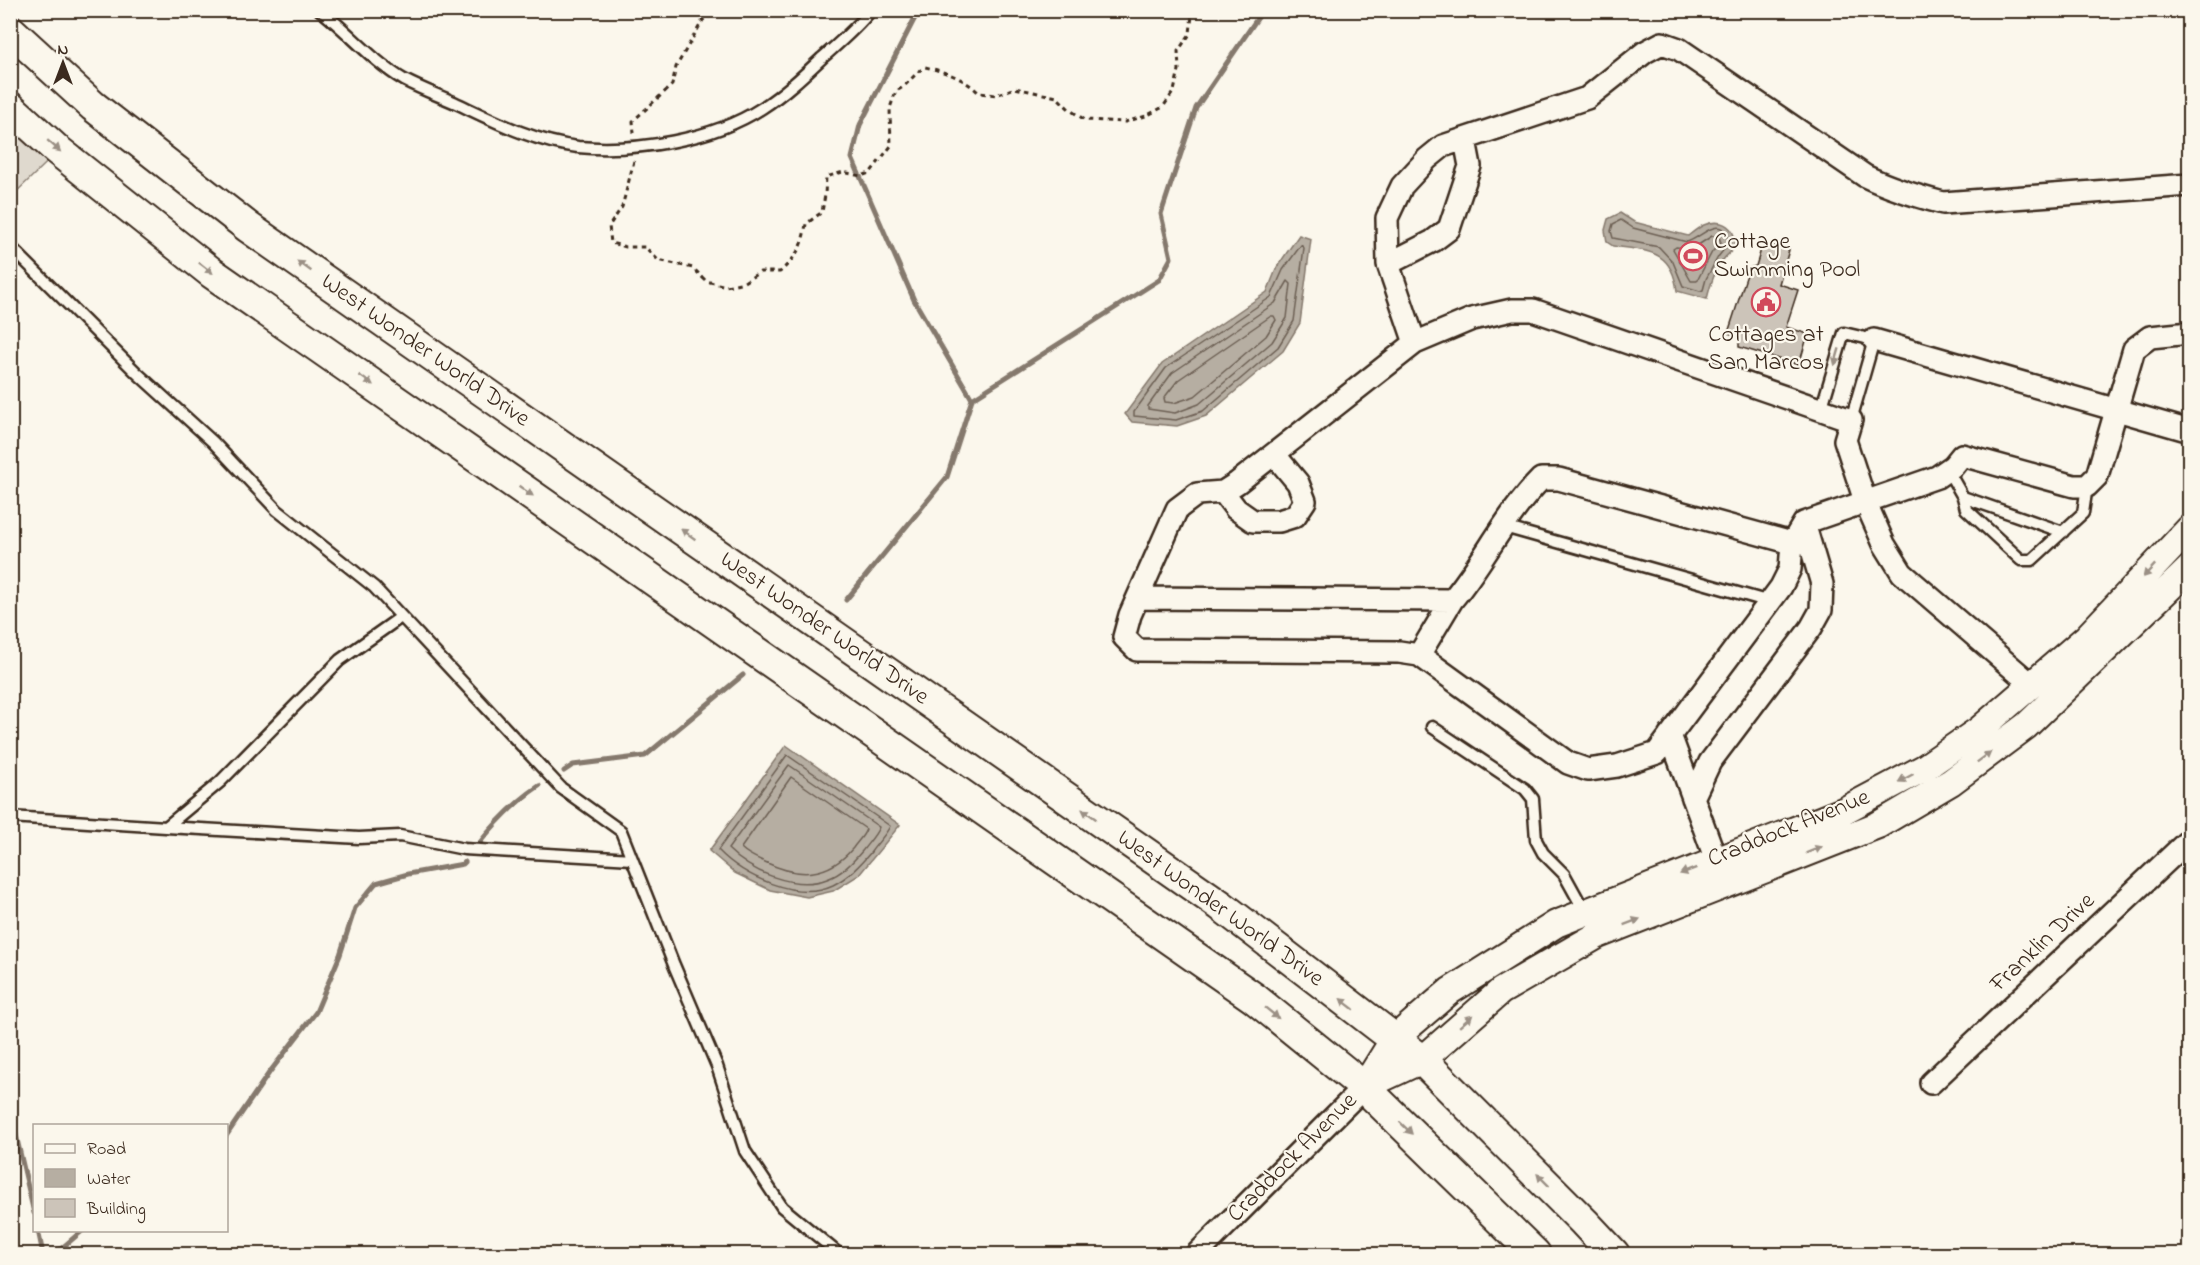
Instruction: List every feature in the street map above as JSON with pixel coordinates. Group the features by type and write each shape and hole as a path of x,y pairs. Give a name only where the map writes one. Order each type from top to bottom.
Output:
{"main road":[{"name":"West Wonder World Drive","path":"10,30 93,106 248,227 1220,905 1422,1059 1614,1254"},
{"path":"10,107 56,149 212,273 1244,992 1364,1087 1534,1254"}],"street":[{"path":"1415,343 1388,264 1387,218 1402,186 1427,159 1443,146 1587,98 1645,52 1662,44 1678,49 1865,176 1916,196 1943,203 2190,185"},
{"path":"1388,264 1433,241 1449,229 1470,166 1466,140"},
{"path":"2032,685 1902,573 1884,544 1865,501 1845,440 1851,420 1533,310 1512,310 1472,319 1415,343 1223,492 1197,494 1177,509 1138,598 1124,637 1137,650 1399,652 1419,655 1568,763 1588,770 1617,766 1657,753 1781,587 1790,569 1792,543 1804,524 1865,501 1937,477 1962,455 2074,486 2087,486 2097,476 2134,349 2150,337 2190,333"},
{"path":"1874,340 2190,431"},
{"path":"1223,492 1236,509 1253,521 1279,521 1295,516 1305,501 1298,483 1274,454"},
{"path":"1419,655 1452,600 1528,492 1541,479 1559,479 1792,543"},
{"path":"1693,798 1710,762 1811,628 1821,610 1822,584 1804,524"},
{"name":"Craddock Avenue","path":"1197,1254 1364,1087 1394,1039 1450,991 1556,924 1843,811 1924,768 1979,730 2087,637 2190,528"},
{"name":"Craddock Avenue","path":"1364,1087 1422,1059 1501,991 1598,935 1878,825 1951,782 2026,726 2190,568"},
{"path":"1138,598 1452,600"},
{"path":"1670,735 1716,860"},
{"name":"Franklin Drive","path":"1931,1083 2186,849"}],"lane":[{"path":"320,10 375,61 405,80 500,124 536,138 577,147 635,147 682,139 724,127 762,108 808,71 859,25 871,10"},
{"path":"10,246 137,373 213,442 277,510 374,587 561,788 621,831 717,1066 745,1151 782,1207 839,1254"},
{"path":"1821,410 1844,333 1874,340 1851,420"},
{"path":"1947,470 1963,497 1966,508 2021,560 2031,560 2083,513 2087,486"},
{"path":"1963,497 2063,531"},
{"path":"1504,528 1770,602"},
{"path":"166,827 220,782 340,660 401,617"},
{"path":"1432,727 1525,789 1533,799 1536,840 1543,853 1564,874 1585,912"},
{"path":"10,817 360,838 400,836 464,849 632,859"}],"path":[{"path":"696,10 703,20"},
{"path":"740,10 738,13 715,14 703,20 676,67 672,85 633,121 635,159 622,207 609,226 611,243 626,247 645,247 658,260 693,268 706,281 726,286 744,282 760,272 780,272 794,259 803,241 806,224 822,212 826,177 843,172 861,176 870,173 891,146 890,108 896,91 906,86 914,74 925,67 948,73 969,83 979,93 996,95 1015,88 1057,98 1085,120 1125,122 1146,116 1163,107 1174,91 1179,70 1178,51 1190,34 1192,14 1196,10"}],"shaded area":[{"path":"11,87 67,143 11,197"}],"water":[{"name":"Cottage Swimming Pool","path":"1620,213 1634,222 1688,236 1711,223 1721,223 1730,228 1735,238 1735,245 1717,269 1707,299 1677,291 1670,267 1656,255 1647,251 1613,246 1607,242 1605,230 1608,219"},
{"path":"1299,235 1311,239 1300,323 1283,351 1206,416 1177,426 1132,422 1125,414 1162,364 1267,292 1277,267"},
{"path":"786,745 900,825 859,875 833,891 807,897 770,890 735,873 709,851"}],"building":[{"path":"2188,10 2190,10 2190,36 2182,35"},
{"name":"Cottages at San Marcos","path":"1763,243 1789,250 1779,284 1798,290 1786,327 1808,334 1799,365 1739,347 1739,336 1728,333 1749,268 1756,266"}],"waterway":[{"path":"919,10 860,125 852,158 914,300 972,399"},
{"path":"846,600 947,477 972,399 1159,280 1171,258 1161,214 1196,108 1263,10"},
{"path":"564,771 573,765 645,756 743,675"},
{"path":"477,846 506,813 539,786"},
{"path":"228,1133 269,1073 316,1012 340,955 355,908 376,883 465,862"},
{"path":"10,1109 33,1209"},
{"path":"38,1232 43,1254"},
{"path":"55,1254 81,1232"}],"place":[{"name":"Cottage Swimming Pool","path":"1693,256"},
{"name":"Cottages at San Marcos","path":"1766,302"}]}
